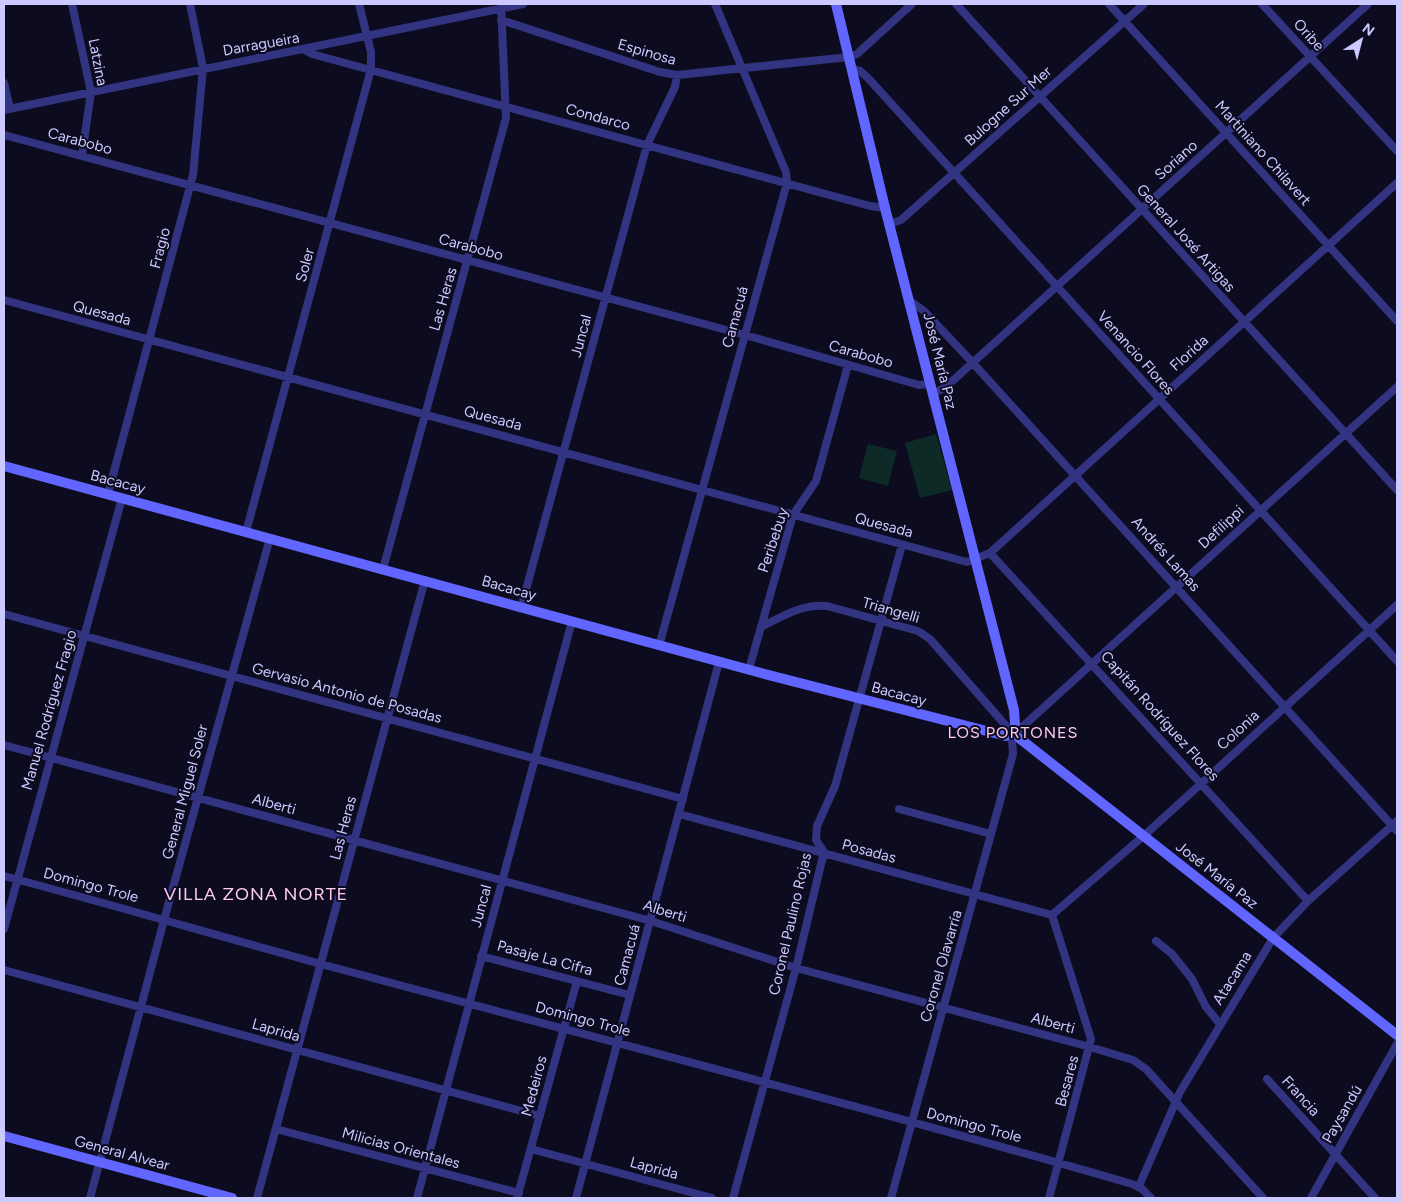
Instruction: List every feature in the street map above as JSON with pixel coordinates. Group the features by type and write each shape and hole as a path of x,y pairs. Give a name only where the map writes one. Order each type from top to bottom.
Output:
{"street":[{"name":"Latzina","path":"72,4 90,92 82,155"},
{"name":"Fragio","path":"108,494 191,184 203,68 190,4"},
{"name":"Soler","path":"246,532 371,69 371,52 359,4"},
{"name":"Darragueira","path":"7,109 203,68 305,50 501,6 523,4"},
{"path":"714,4 744,69 786,172 787,183"},
{"name":"José María Paz","path":"836,4 884,208 910,301 1014,710 1013,732 1142,836 1397,1035"},
{"path":"849,57 857,54 912,4"},
{"name":"General José Artigas","path":"956,4 1397,490"},
{"name":"Martiniano Chilavert","path":"1109,4 1397,321"},
{"name":"Bulogne Sur Mer","path":"889,224 901,220 1144,4"},
{"name":"Oribe","path":"1262,4 1397,151"},
{"name":"Soriano","path":"932,389 941,391 1368,4"},
{"name":"Las Heras","path":"383,569 468,261 507,107 501,6"},
{"name":"Espinosa","path":"501,20 677,76 849,57"},
{"name":"Condarco","path":"305,50 312,54 870,206 884,208"},
{"name":"Venancio Flores","path":"852,69 860,71 868,78 1397,661"},
{"name":"Juncal","path":"521,608 647,145 674,87 677,76"},
{"path":"4,83 7,109"},
{"name":"Carabobo","path":"4,135 745,335 932,389"},
{"name":"Florida","path":"975,560 990,553 1397,182"},
{"name":"Camacuá","path":"659,646 787,183"},
{"path":"4,310 5,301"},
{"name":"Quesada","path":"5,301 565,452 962,562 975,560"},
{"name":"Andrés Lamas","path":"910,301 924,311 972,362 1395,826"},
{"name":"Peribebuy","path":"749,669 793,515 817,476 848,365"},
{"name":"Defilippi","path":"1013,732 1093,663 1397,387"},
{"name":"Bacacay","path":"4,466 425,580 659,646 860,699 1013,732"},
{"name":"Manuel Rodríguez Fragio","path":"4,929 122,498"},
{"name":"General Miguel Soler","path":"90,1198 140,1006 270,538"},
{"name":"Coronel Paulino Rojas","path":"733,1198 796,968 824,852 816,840 817,826 835,786 902,545"},
{"name":"Capitán Rodríguez Flores","path":"990,553 1093,663 1308,900"},
{"name":"Las Heras","path":"257,1198 319,963 425,580"},
{"name":"Triangelli","path":"761,627 796,609 816,605 827,606 880,620 924,634 1013,732"},
{"name":"Colonia","path":"1052,915 1397,605"},
{"name":"Gervasio Antonio de Posadas","path":"4,614 683,798"},
{"name":"Juncal","path":"417,1198 572,621"},
{"name":"Camacuá","path":"576,1198 720,662"},
{"name":"Coronel Olavarría","path":"890,1198 991,834 1012,754 1013,732"},
{"name":"Alberti","path":"4,745 651,921 796,968 1090,1047 1140,1064 1263,1198"},
{"path":"899,809 991,834"},
{"name":"Posadas","path":"679,814 1052,915"},
{"name":"Atacama","path":"1139,1186 1175,1101 1273,938 1308,900 1395,826"},
{"name":"Domingo Trole","path":"4,876 1058,1162 1139,1186 1151,1198"},
{"name":"Besares","path":"1048,1198 1090,1047 1090,1033 1052,915"},
{"path":"1156,941 1172,954 1192,979 1202,1002 1220,1024"},
{"name":"Pasaje La Cifra","path":"481,956 630,995"},
{"name":"Laprida","path":"4,970 540,1116"},
{"name":"Medeiros","path":"518,1196 577,981"},
{"name":"Paysandú","path":"1311,1198 1397,1044"},
{"name":"Francia","path":"1267,1079 1375,1198"},
{"name":"Milicias Orientales","path":"276,1129 518,1196"},
{"name":"General Alvear","path":"4,1136 232,1198"},
{"name":"Laprida","path":"531,1148 712,1198"}],"green space":[{"path":"936,434 952,490 920,498 905,443"},
{"path":"868,444 897,451 888,486 859,478"}],"district":[{"name":"LOS PORTONES","path":"1013,732"},
{"name":"VILLA ZONA NORTE","path":"256,894"}]}
